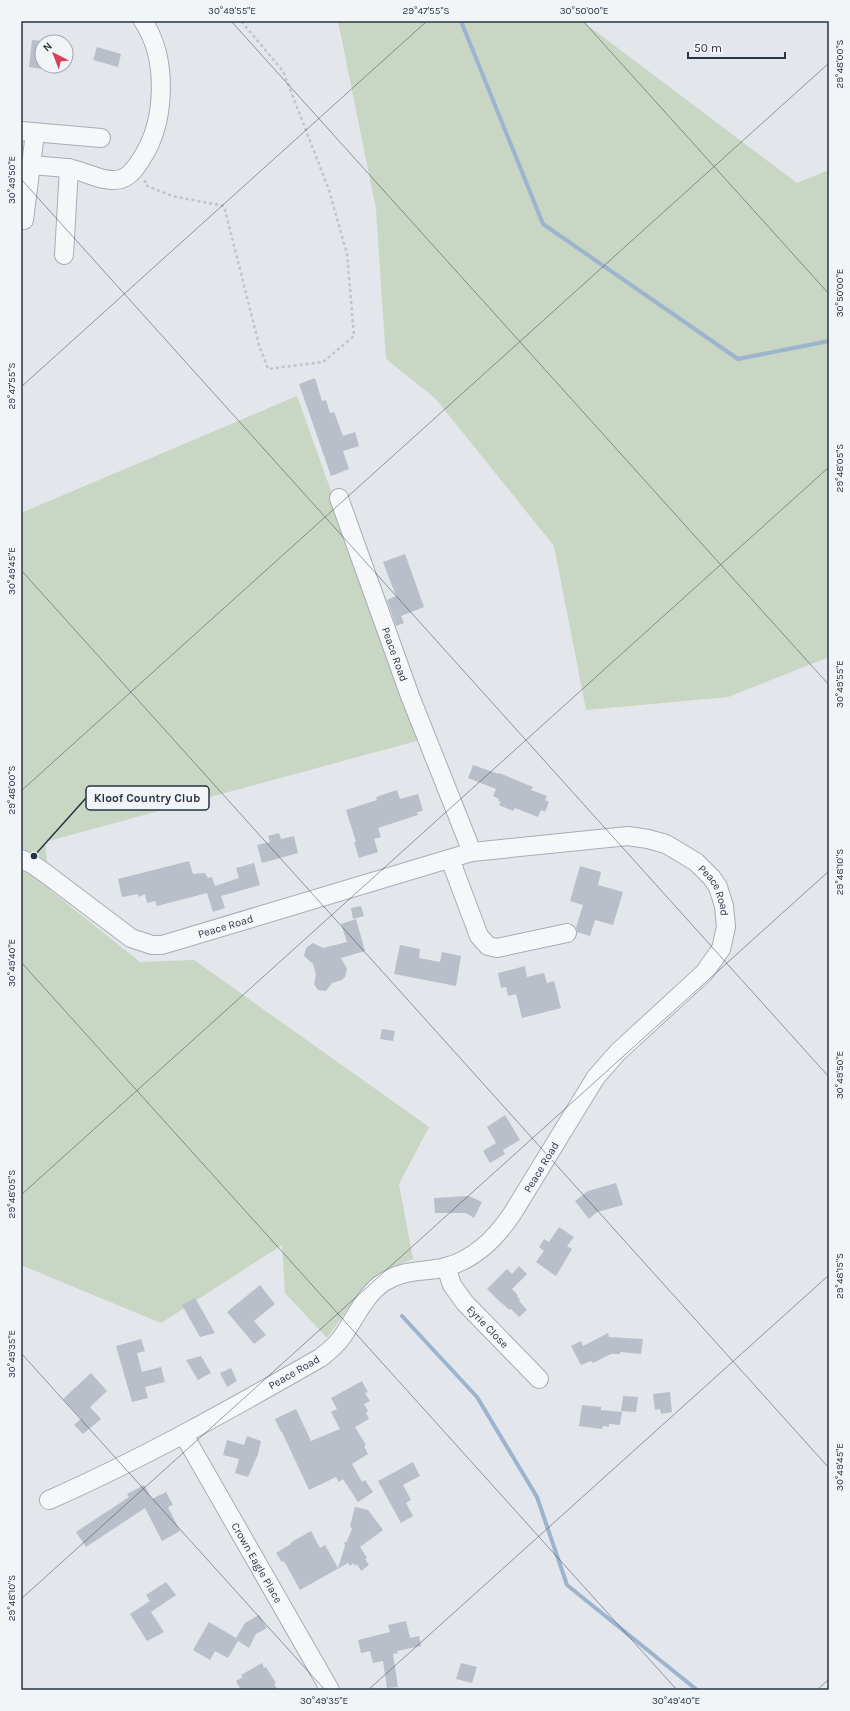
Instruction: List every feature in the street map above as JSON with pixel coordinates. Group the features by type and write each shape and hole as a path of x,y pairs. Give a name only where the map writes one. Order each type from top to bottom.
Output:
{"street":[{"path":"31,166 69,168 102,179 120,179 134,171 147,150 156,128 161,90 157,52 150,31 143,21"},
{"path":"24,220 31,166 28,132 101,138"},
{"path":"64,254 69,168"},
{"name":"Peace Road","path":"339,498 410,696 472,852"},
{"name":"Peace Road","path":"21,859 45,873 131,938 152,945 162,945 472,852 628,836 656,841 677,850 696,862 712,878 718,887 724,906 726,927 722,949 704,973 618,1052 596,1077 512,1214 500,1232 484,1247 464,1260 446,1267 402,1273 384,1282 366,1300 342,1337 320,1358 184,1435 83,1485 49,1500"},
{"path":"450,859 479,936 488,946 497,948 567,933"},
{"name":"Eyrie Close","path":"446,1267 452,1285 465,1303 539,1379"},
{"name":"Crown Eagle Place","path":"184,1435 330,1690"}],"path":[{"path":"145,178 145,185 172,196 224,206 259,346 268,369 322,362 354,336 346,254 329,190 283,71 242,21"}],"green space":[{"path":"338,21 582,21 797,183 829,170 829,657 728,697 586,710 554,546 435,398 386,359 376,209"},
{"path":"297,396 420,740 45,842 50,890 140,962 194,960 429,1127 399,1184 413,1259 386,1270 353,1301 327,1338 285,1293 282,1245 161,1323 21,1265 21,513"}],"building":[{"path":"32,40 34,40 34,68 29,67"},
{"path":"97,47 121,54 118,67 93,60"},
{"path":"315,378 322,401 326,400 330,413 334,412 343,436 355,432 359,446 343,451 349,469 331,476 299,384"},
{"path":"405,554 424,607 401,616 404,623 396,626 387,600 396,596 383,562"},
{"path":"473,765 499,773 533,787 531,790 547,796 545,800 549,802 545,812 541,810 538,817 515,808 513,811 499,805 501,802 498,801 499,799 493,796 496,789 468,778"},
{"path":"397,790 400,799 418,794 423,811 417,812 418,815 378,828 381,837 374,839 378,852 359,858 354,842 356,842 346,810 377,800 376,797"},
{"path":"279,833 281,839 294,836 298,853 262,863 257,845 270,842 268,836"},
{"path":"189,861 193,874 205,873 208,878 212,877 215,886 239,878 236,868 254,863 260,885 221,896 225,908 213,912 207,893 157,906 155,901 147,903 145,894 138,897 138,894 122,897 118,879"},
{"path":"580,866 601,872 598,885 623,892 613,925 595,920 590,936 577,932 576,928 583,905 570,901"},
{"path":"361,906 364,916 353,919 351,908"},
{"path":"356,919 365,951 341,958 347,969 345,977 342,980 332,983 326,991 318,990 314,984 316,975 313,964 304,956 306,948 313,943 323,948 347,942 341,924"},
{"path":"400,945 420,949 419,958 440,962 442,952 461,956 456,986 394,974"},
{"path":"525,966 527,977 544,973 547,983 554,981 561,1008 522,1018 516,994 508,996 506,987 501,988 498,973"},
{"path":"382,1029 395,1031 393,1041 380,1039"},
{"path":"505,1115 520,1140 503,1150 505,1154 490,1163 483,1151 496,1143 487,1127"},
{"path":"616,1183 623,1205 597,1212 589,1219 575,1201 588,1191"},
{"path":"469,1196 482,1202 474,1218 466,1213 435,1213 434,1198"},
{"path":"559,1227 574,1237 567,1246 572,1249 556,1276 536,1262 544,1251 539,1247 544,1239 549,1242"},
{"path":"519,1266 527,1274 512,1289 518,1295 519,1301 527,1310 519,1317 487,1289 507,1269 512,1274"},
{"path":"260,1285 275,1304 254,1321 266,1335 254,1344 227,1312"},
{"path":"195,1298 215,1333 200,1337 182,1305"},
{"path":"608,1333 609,1337 643,1339 641,1354 620,1352 620,1354 611,1354 593,1363 591,1361 581,1365 571,1346 581,1341 583,1346"},
{"path":"141,1339 145,1351 137,1353 142,1372 161,1367 165,1382 145,1387 148,1398 132,1402 116,1346"},
{"path":"201,1356 211,1373 198,1380 186,1360"},
{"path":"231,1368 237,1381 227,1387 220,1373"},
{"path":"91,1373 107,1391 90,1407 101,1419 83,1434 74,1425 81,1419 63,1399"},
{"path":"362,1381 368,1392 365,1393 370,1401 364,1404 368,1411 366,1413 369,1419 355,1427 366,1445 364,1446 368,1454 352,1464 362,1482 365,1480 373,1492 358,1502 343,1479 339,1482 336,1477 309,1490 275,1419 296,1409 311,1441 340,1429 331,1412 337,1409 331,1398"},
{"path":"670,1392 672,1412 661,1414 660,1409 655,1410 653,1394"},
{"path":"623,1396 638,1397 636,1412 621,1411"},
{"path":"582,1405 601,1407 601,1410 622,1412 620,1425 609,1424 609,1427 603,1426 602,1429 579,1426"},
{"path":"247,1436 261,1441 258,1454 248,1477 235,1473 239,1459 223,1455 227,1440 244,1445"},
{"path":"413,1462 420,1476 403,1485 411,1500 406,1503 413,1516 401,1523 378,1481"},
{"path":"144,1485 152,1499 166,1492 173,1505 168,1507 180,1531 162,1541 145,1508 86,1547 76,1532 129,1497 127,1494"},
{"path":"355,1507 368,1510 383,1530 360,1547 367,1558 365,1559 369,1565 361,1571 357,1564 355,1566 353,1563 350,1566 348,1563 300,1590 284,1561 282,1562 276,1553 311,1531 320,1548 325,1545 338,1568 345,1546 344,1543 347,1541 352,1529 350,1526"},
{"path":"166,1582 176,1595 151,1612 164,1632 147,1641 130,1614 150,1601 146,1595"},
{"path":"259,1615 267,1628 256,1634 249,1648 238,1641 228,1658 215,1651 210,1660 193,1650 209,1622 236,1638 245,1623"},
{"path":"406,1621 410,1638 419,1636 421,1646 397,1651 398,1653 393,1654 398,1687 387,1688 383,1661 373,1663 370,1651 361,1653 358,1640 390,1632 388,1625"},
{"path":"262,1663 264,1668 266,1667 276,1683 274,1684 278,1690 241,1690 236,1681 243,1677 241,1675"},
{"path":"461,1663 477,1667 472,1683 456,1679"}],"waterway":[{"path":"461,21 543,224 738,359 829,341"},
{"path":"402,1316 477,1397 537,1497 567,1585 697,1690"}],"place":[{"name":"Kloof Country Club","path":"34,856"}]}
